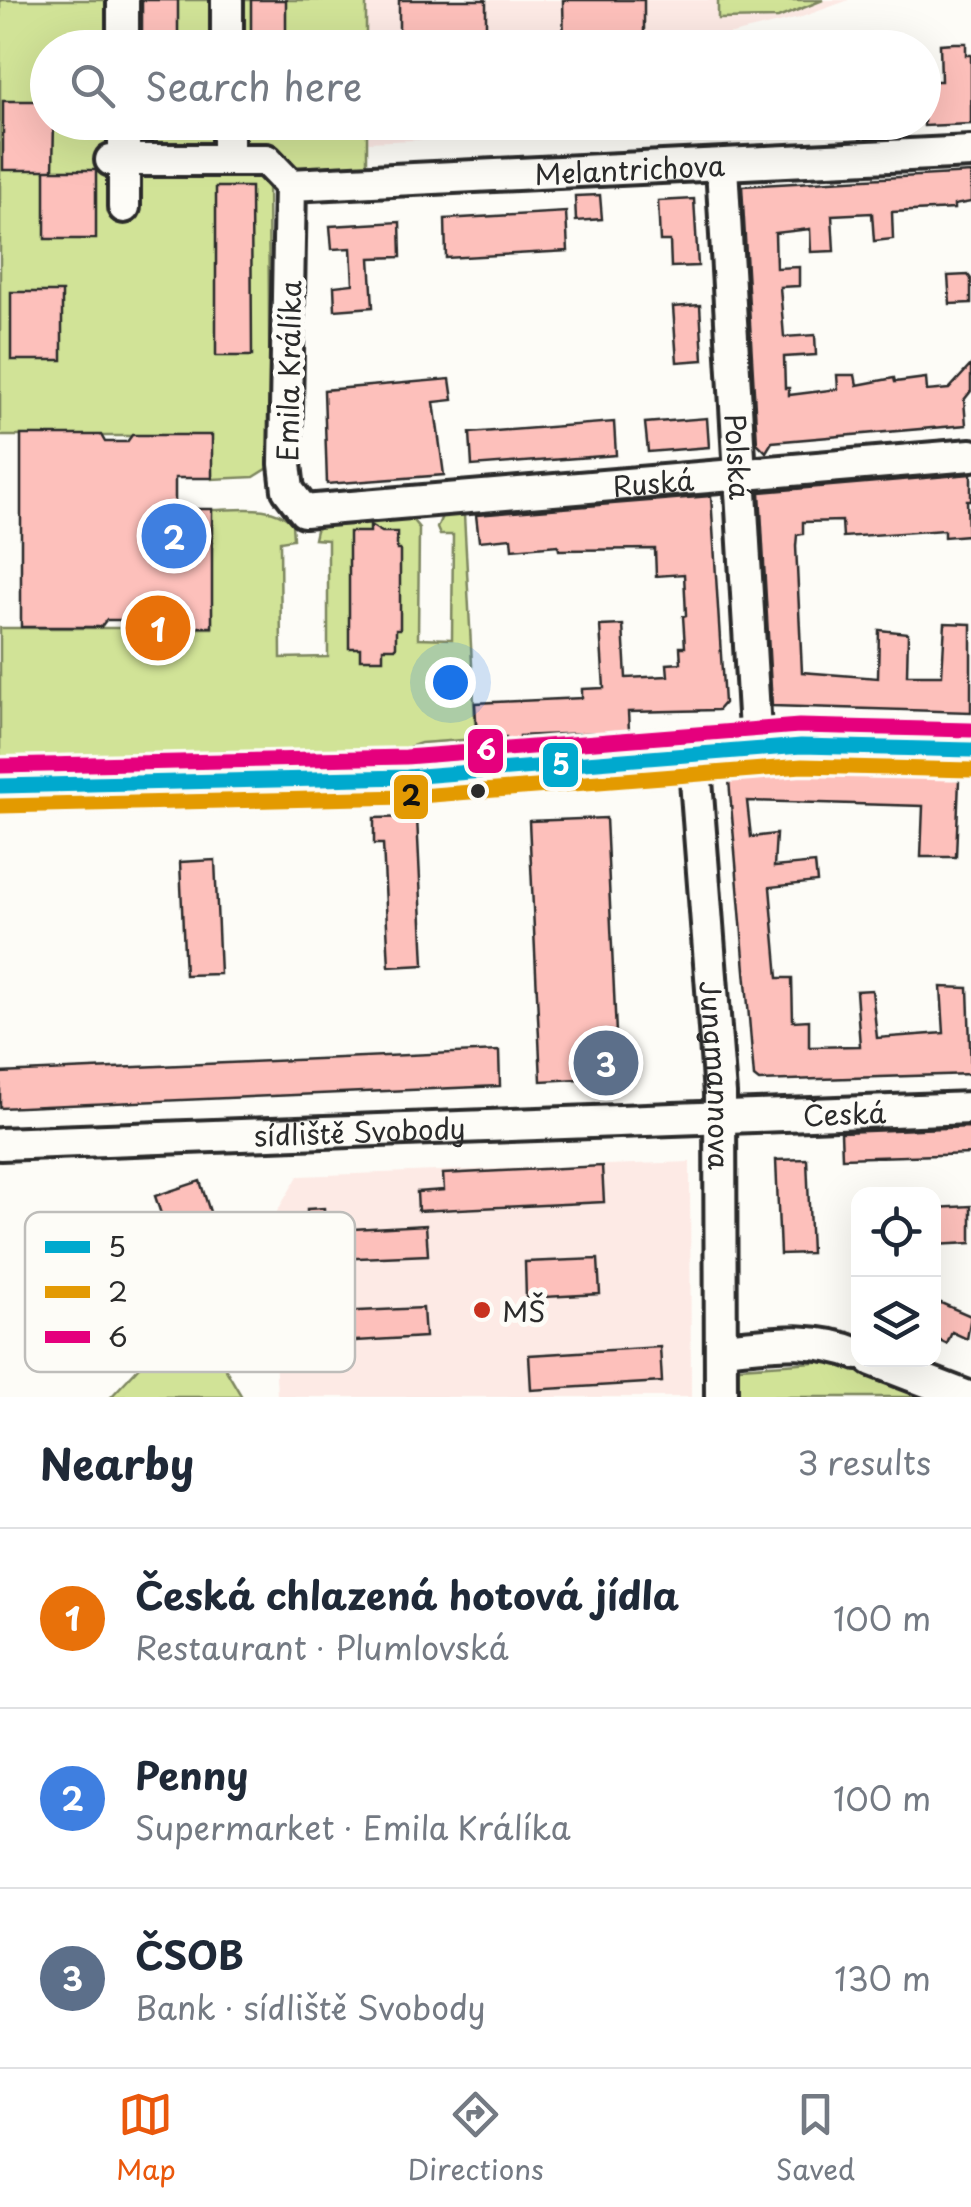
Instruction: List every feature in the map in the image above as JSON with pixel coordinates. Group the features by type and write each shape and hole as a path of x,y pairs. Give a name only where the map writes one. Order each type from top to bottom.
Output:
{"main road":[{"path":"0,786 392,778 756,748 869,745 971,750"}],"street":[{"path":"123,0 123,30"},
{"path":"227,0 227,30"},
{"path":"121,140 118,160 124,208"},
{"path":"228,140 228,158"},
{"name":"Melantrichova","path":"290,185 971,152"},
{"path":"118,160 266,160 290,185"},
{"name":"Polská","path":"722,166 756,748"},
{"name":"Emila Králíka","path":"290,185 285,464 288,490 304,511 464,500"},
{"name":"Ruská","path":"464,500 967,456"},
{"name":"Jungmannova","path":"694,754 720,1116 722,1397"},
{"name":"Česká","path":"720,1116 971,1108"},
{"name":"sídliště Svobody","path":"0,1144 720,1116"},
{"path":"722,1348 811,1341 851,1351"},
{"path":"890,1367 968,1397"}],"shaded area":[{"path":"366,0 849,0 749,30 366,30"},
{"name":"MŠ","path":"690,1162 691,1397 277,1397 276,1372 355,1372 355,1212 277,1212 298,1176"}],"green space":[{"path":"0,0 366,0 366,30 30,30 30,140 367,140 367,171 268,173 270,467 254,477 212,479 211,436 0,436"},
{"path":"718,0 823,0 778,18 718,19"},
{"path":"211,510 265,510 292,523 293,539 280,541 281,658 328,657 328,540 314,539 316,530 328,520 410,517 419,528 418,638 452,639 453,535 440,535 437,528 442,516 464,515 476,739 421,743 350,766 0,771 0,628 212,628"},
{"path":"830,1361 925,1397 730,1397 739,1367"},
{"path":"134,1372 227,1372 242,1397 111,1397"}],"building":[{"path":"142,0 178,0 178,30 142,30"},
{"path":"251,0 286,0 286,30 251,30"},
{"path":"399,0 486,0 486,30 399,30"},
{"path":"563,0 644,0 644,30 564,30"},
{"path":"966,43 966,55 971,55 971,124 941,125 941,44"},
{"path":"3,101 30,101 30,140 54,140 53,170 3,170"},
{"path":"45,170 96,170 96,239 45,239"},
{"path":"971,173 971,202 954,205 954,209 892,212 893,239 874,241 872,213 832,215 834,251 811,252 810,229 775,233 776,268 799,267 799,286 780,287 784,337 815,335 816,355 784,357 785,388 789,388 789,395 838,389 837,375 855,375 857,385 894,378 895,382 926,378 927,391 949,389 971,365 971,391 964,400 966,425 772,442 766,452 757,443 742,186"},
{"path":"216,187 251,187 252,356 216,356"},
{"path":"600,195 602,219 576,221 575,196"},
{"path":"694,199 698,266 671,267 670,241 660,241 658,201"},
{"path":"566,212 568,251 446,258 445,219"},
{"path":"400,222 401,257 370,258 373,307 335,310 334,286 353,284 351,248 332,249 330,226"},
{"path":"968,275 971,303 950,304 948,276"},
{"path":"11,292 62,292 62,360 11,360"},
{"path":"700,305 703,360 677,362 673,307"},
{"path":"450,379 453,400 434,402 444,475 327,484 324,390"},
{"path":"707,418 709,447 648,452 645,423"},
{"path":"614,422 616,455 472,466 470,433"},
{"path":"21,435 101,435 105,442 127,442 132,435 212,435 212,478 175,478 175,509 212,509 212,627 132,627 128,620 106,620 101,627 21,627"},
{"path":"971,474 968,535 944,537 944,530 843,537 842,521 803,522 803,534 797,535 796,546 802,672 878,678 879,630 908,633 907,675 942,675 945,623 971,624 971,712 772,706 760,492"},
{"path":"711,496 724,703 718,710 628,712 629,731 520,736 520,746 506,747 506,737 477,738 475,703 582,698 582,689 604,688 600,626 623,625 626,678 668,676 667,664 681,663 686,615 684,574 656,576 655,549 559,550 558,545 512,549 511,538 479,541 476,515"},
{"path":"370,525 382,532 397,532 400,550 400,629 396,629 396,648 383,648 383,659 360,659 360,648 349,648 349,532 370,532"},
{"path":"735,774 959,779 956,857 921,857 923,806 747,801 751,837 776,834 774,867 815,863 817,882 770,887 778,978 792,978 793,1021 809,1020 809,1047 860,1046 856,991 872,990 877,1038 944,1033 941,987 968,988 971,1074 759,1081 754,1077 729,780"},
{"path":"417,817 424,965 389,967 383,844 374,844 374,818"},
{"path":"606,818 618,1077 541,1081 529,821"},
{"path":"215,860 220,974 185,975 180,862"},
{"path":"499,1051 500,1086 0,1108 0,1073"},
{"path":"971,1127 971,1154 842,1158 841,1132"},
{"path":"807,1159 811,1253 780,1254 776,1160"},
{"path":"602,1166 604,1202 418,1211 417,1192 444,1190 443,1174"},
{"path":"200,1181 210,1212 160,1212 155,1196"},
{"path":"971,1206 971,1243 941,1245 941,1208"},
{"path":"426,1225 428,1255 355,1258 355,1229"},
{"path":"598,1259 600,1294 526,1298 525,1262"},
{"path":"941,1303 971,1316 967,1339 952,1332 947,1344 941,1341"},
{"path":"423,1308 425,1337 355,1341 355,1311"},
{"path":"660,1347 662,1382 531,1390 529,1355"}],"transit line":[{"name":"6","path":"0,766 406,757 799,726 971,730"},
{"name":"5","path":"0,786 407,777 801,746 971,750"},
{"name":"2","path":"0,806 407,797 802,766 971,770"}],"place":[{"name":"Penny","path":"174,536"},
{"name":"Česká chlazená hotová jídla","path":"158,628"},
{"name":"ČSOB","path":"606,1063"},
{"name":"MŠ","path":"482,1310"}]}
